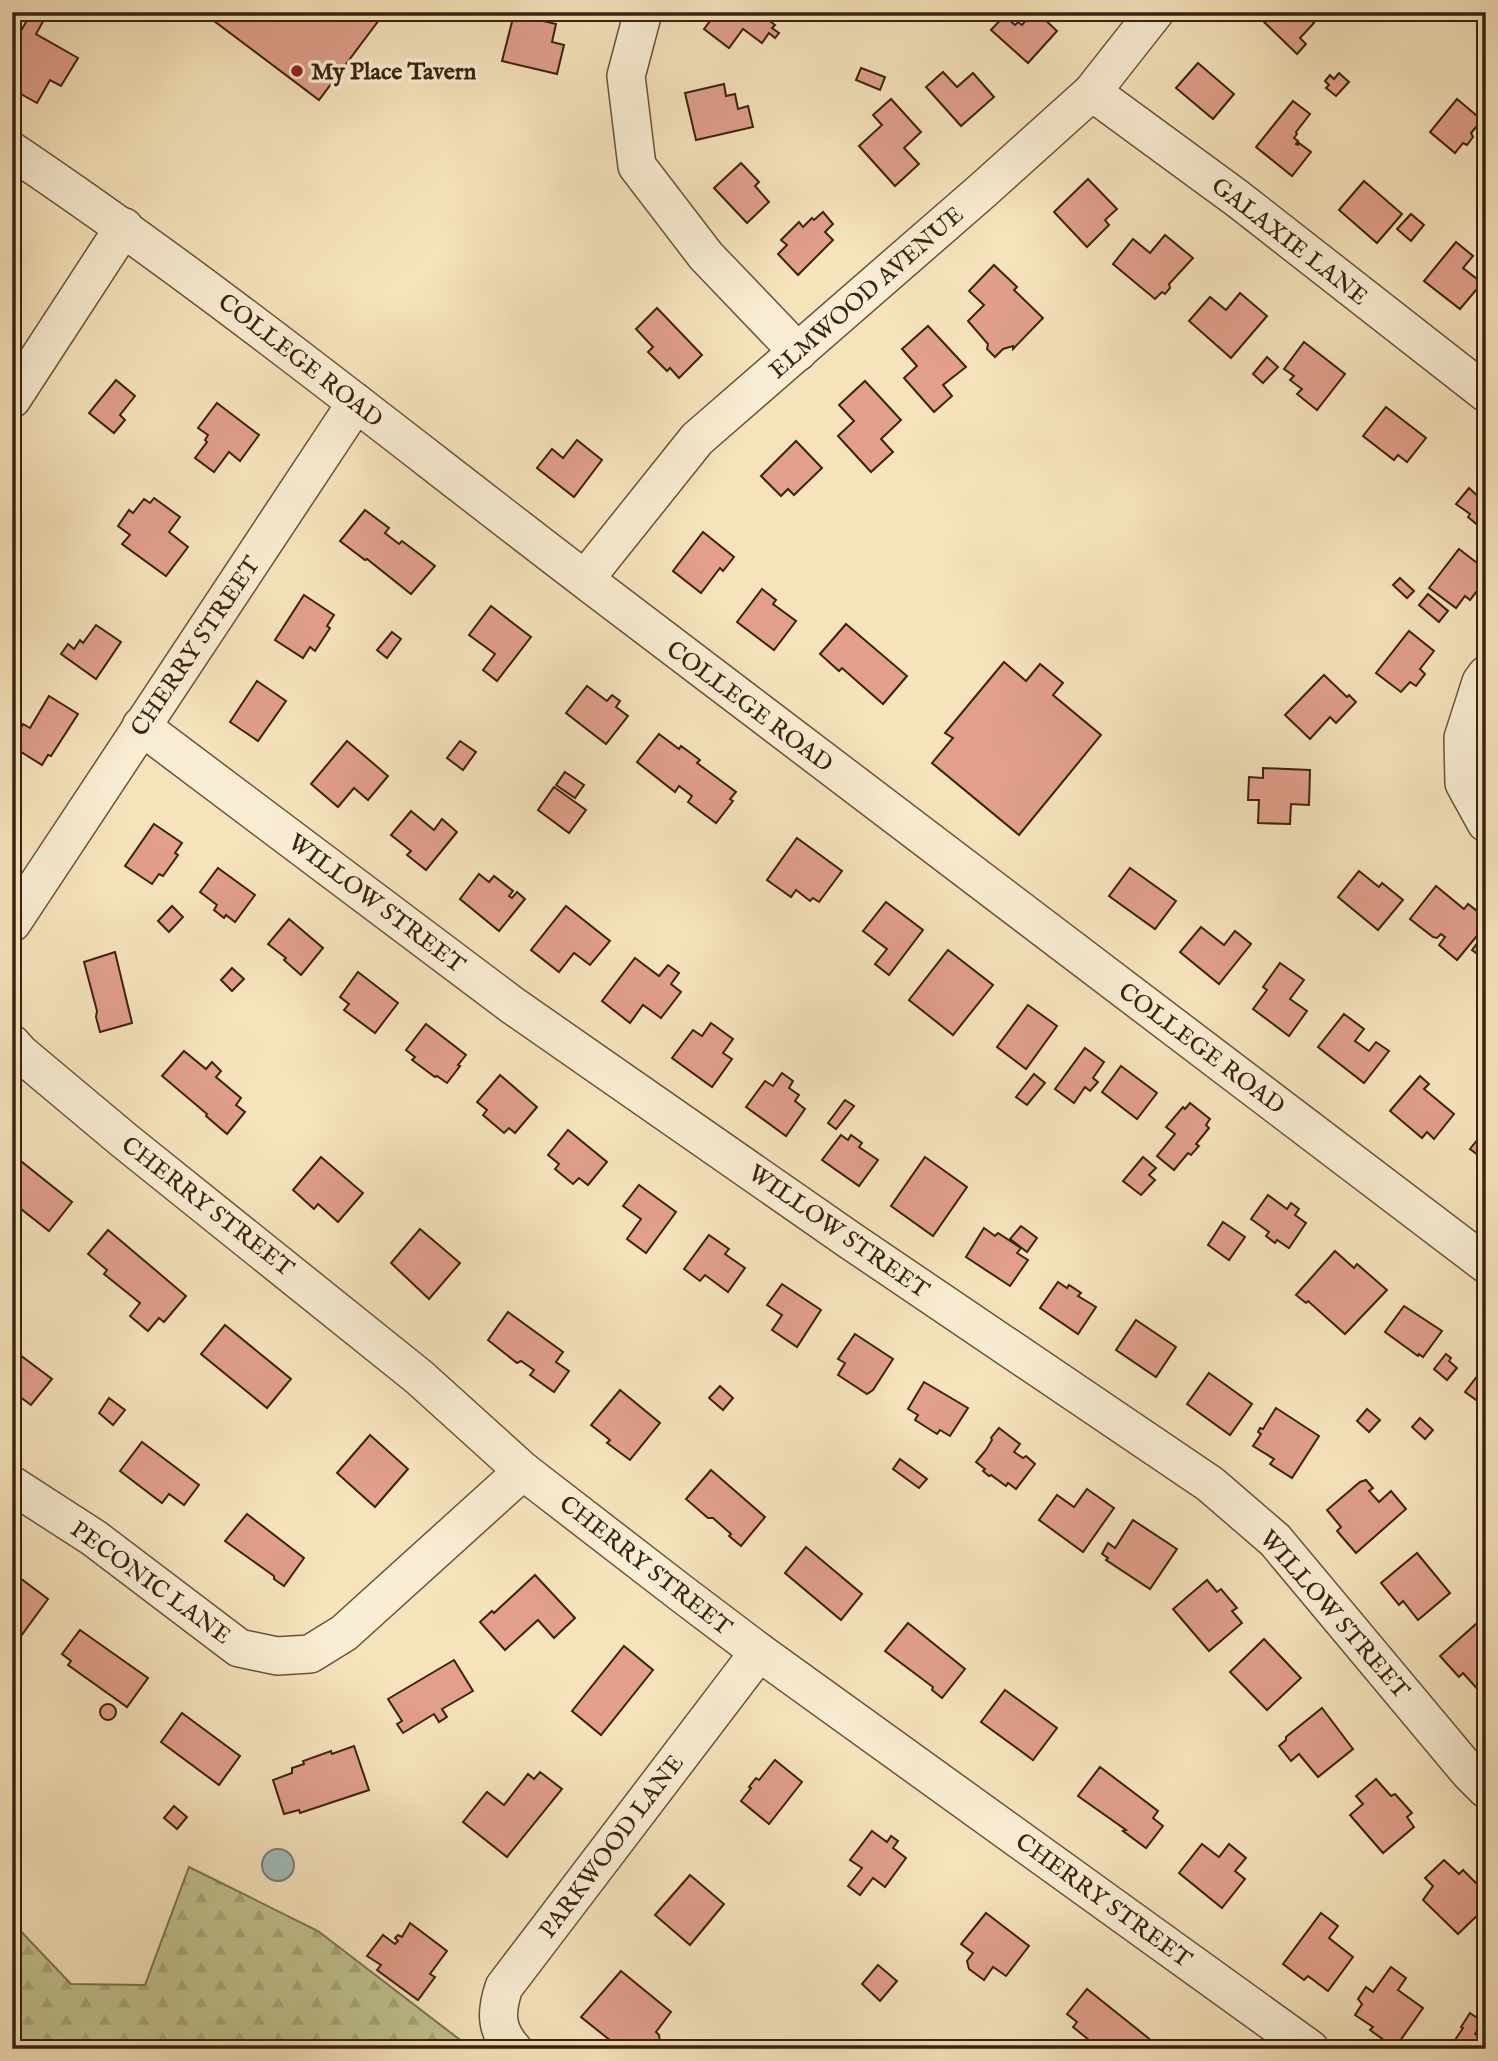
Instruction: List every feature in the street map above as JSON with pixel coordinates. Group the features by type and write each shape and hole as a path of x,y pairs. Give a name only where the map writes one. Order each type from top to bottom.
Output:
{"street":[{"path":"643,12 626,76 637,166 706,256 798,352"},
{"name":"ELMWOOD AVENUE","path":"584,579 697,439 1092,92 1155,12"},
{"name":"GALAXIE LANE","path":"1092,92 1238,199 1486,393"},
{"name":"COLLEGE ROAD","path":"12,151 124,227 292,351 356,404 584,579 1486,1264"},
{"path":"12,399 124,227"},
{"name":"CHERRY STREET","path":"12,923 356,404"},
{"path":"1486,675 1481,682 1463,738 1464,783 1486,823"},
{"name":"WILLOW STREET","path":"141,726 512,1005 852,1241 1210,1484 1275,1541 1486,1790"},
{"name":"CHERRY STREET","path":"12,1044 125,1141 419,1377 523,1471 759,1652 1310,2049"},
{"name":"PECONIC LANE","path":"12,1485 94,1538 239,1648 277,1656 310,1654 344,1633 523,1471"},
{"name":"PARKWOOD LANE","path":"513,2049 499,2023 498,2006 504,1987 759,1652"}],"green space":[{"path":"189,1867 318,1931 472,2049 12,2049 12,1922 71,1984 145,1985"}],"water":[{"path":"278,1849 289,1854 294,1865 289,1876 278,1881 267,1876 262,1865 267,1854"}],"building":[{"path":"32,12 40,12 46,16 36,34 78,58 61,86 50,80 37,103 12,89 12,46"},
{"path":"202,12 376,12 382,16 319,100"},
{"path":"717,12 758,12 775,25 772,28 779,33 775,38 769,33 762,43 743,29 729,48 704,29"},
{"path":"1033,12 1037,12 1057,31 1028,63 991,30 1004,16 1015,25 1018,22 1022,25"},
{"path":"1267,12 1303,12 1314,23 1300,38 1306,44 1297,54 1263,21 1269,14"},
{"path":"514,14 556,24 552,42 564,45 557,74 502,61"},
{"path":"1198,63 1234,94 1213,119 1176,88"},
{"path":"861,68 885,77 880,90 856,80"},
{"path":"943,72 957,87 973,73 994,97 961,126 926,87"},
{"path":"1339,73 1349,82 1336,96 1326,88 1329,85 1325,81 1330,75 1334,79"},
{"path":"724,84 726,96 735,94 738,109 748,106 753,127 696,140 685,93"},
{"path":"891,99 921,132 904,148 919,164 895,186 859,146 882,125 873,115"},
{"path":"1457,99 1482,120 1471,133 1473,137 1467,145 1463,143 1455,153 1430,132"},
{"path":"1293,101 1310,114 1294,138 1298,141 1296,144 1299,143 1311,152 1292,176 1256,147"},
{"path":"741,163 759,182 755,186 769,202 747,223 714,188"},
{"path":"1088,179 1117,209 1105,220 1109,225 1087,247 1054,212"},
{"path":"1364,181 1402,214 1377,243 1339,210"},
{"path":"823,212 833,224 825,232 833,240 798,275 778,254 787,245 781,240 799,222 803,227"},
{"path":"1411,214 1424,225 1411,241 1397,229"},
{"path":"1165,235 1193,258 1169,284 1170,288 1165,294 1162,292 1155,299 1113,264 1133,239 1150,253"},
{"path":"1456,242 1473,256 1463,268 1482,283 1460,309 1424,281"},
{"path":"994,265 1017,287 1014,290 1043,318 1013,349 1013,346 1003,349 995,357 987,349 988,344 968,321 984,305 969,291"},
{"path":"1240,293 1267,316 1231,358 1189,321 1210,297 1226,310"},
{"path":"657,308 702,355 679,378 670,368 667,371 648,352 653,347 636,329"},
{"path":"928,326 966,367 943,385 952,396 934,412 904,378 917,366 902,349"},
{"path":"1304,342 1345,374 1317,410 1297,394 1302,389 1290,380 1294,376 1284,369"},
{"path":"1267,357 1278,367 1263,383 1253,374"},
{"path":"116,380 135,396 120,415 125,420 114,433 89,413"},
{"path":"865,381 901,420 881,439 893,452 871,472 838,436 854,421 839,405"},
{"path":"217,403 259,435 240,461 229,452 214,472 195,458 207,442 205,440 208,435 198,428"},
{"path":"1386,407 1426,438 1407,462 1398,455 1394,460 1363,436"},
{"path":"577,440 602,460 574,497 537,468 552,449 563,458"},
{"path":"796,441 822,468 794,495 788,489 781,496 761,476"},
{"path":"1469,488 1482,500 1486,495 1486,532 1468,517 1470,514 1456,504"},
{"path":"154,498 180,517 169,532 188,547 166,576 122,544 130,535 118,526 129,510 133,513 144,499 150,503"},
{"path":"365,510 389,528 385,533 399,544 402,541 435,566 411,594 340,541"},
{"path":"703,532 734,557 723,571 720,568 701,593 673,571"},
{"path":"1459,549 1481,566 1486,566 1486,583 1483,583 1470,600 1465,596 1456,608 1429,588"},
{"path":"1400,578 1414,591 1407,598 1393,585"},
{"path":"762,589 776,600 773,604 796,621 774,650 737,622"},
{"path":"1428,594 1448,611 1439,622 1419,605"},
{"path":"304,595 334,615 327,626 330,628 315,651 310,647 303,658 275,640"},
{"path":"491,606 531,637 497,681 483,670 495,654 469,635"},
{"path":"846,624 907,676 883,704 842,668 839,671 820,654"},
{"path":"96,625 121,642 96,679 61,654 68,644 74,649 80,640 83,643"},
{"path":"1409,631 1434,651 1420,669 1425,674 1416,686 1410,682 1401,692 1376,673"},
{"path":"392,632 401,639 387,658 377,650"},
{"path":"1004,662 1026,681 1040,664 1063,683 1053,695 1101,735 1019,835 932,763 953,738 945,733"},
{"path":"1324,675 1356,702 1336,723 1330,717 1310,739 1285,715"},
{"path":"257,681 286,701 258,741 230,722"},
{"path":"587,686 607,701 612,695 620,701 616,707 628,716 606,744 566,713"},
{"path":"49,696 78,714 51,756 48,755 42,765 13,747 23,724 30,728"},
{"path":"659,734 700,760 697,763 736,792 730,799 733,801 716,823 688,802 692,796 679,786 675,792 637,762"},
{"path":"347,741 388,776 368,800 354,788 338,807 311,784"},
{"path":"460,741 476,752 463,770 447,758"},
{"path":"1263,768 1310,770 1309,805 1291,804 1290,824 1258,823 1259,800 1248,800 1249,777 1263,778"},
{"path":"565,772 584,785 575,798 556,785"},
{"path":"554,787 586,810 569,833 538,810"},
{"path":"411,811 434,830 442,819 457,832 426,870 407,855 411,851 391,835"},
{"path":"154,824 182,843 175,853 178,855 163,876 159,874 152,884 125,866"},
{"path":"797,838 842,871 819,902 813,898 810,901 796,890 791,897 767,880"},
{"path":"218,868 255,895 235,922 214,910 217,905 200,892"},
{"path":"1130,868 1176,901 1155,929 1109,896"},
{"path":"1359,871 1379,887 1382,883 1403,900 1378,930 1338,897"},
{"path":"479,874 489,882 494,876 513,891 509,896 512,898 517,892 525,899 499,931 460,899"},
{"path":"1436,886 1464,909 1468,904 1486,918 1486,925 1457,960 1439,945 1445,937 1441,934 1437,938 1433,937 1410,919"},
{"path":"886,902 923,930 889,975 875,964 887,949 863,931"},
{"path":"172,906 183,917 169,932 158,921"},
{"path":"566,906 610,941 590,965 574,953 559,972 531,950"},
{"path":"289,919 323,948 301,975 284,960 286,958 268,944"},
{"path":"1201,927 1224,945 1235,931 1251,944 1219,984 1180,952"},
{"path":"1484,934 1486,949 1480,956 1472,950"},
{"path":"948,950 993,985 953,1035 909,1000"},
{"path":"115,952 132,1023 100,1032 84,962"},
{"path":"635,958 659,976 668,965 679,973 671,984 681,992 661,1018 643,1005 630,1023 602,1001"},
{"path":"1280,963 1304,980 1290,999 1307,1011 1289,1036 1253,1009 1267,990 1263,987"},
{"path":"232,968 244,979 232,991 221,980"},
{"path":"358,972 398,1003 375,1033 344,1010 349,1004 340,997"},
{"path":"1028,1005 1057,1026 1026,1069 997,1047"},
{"path":"1344,1014 1364,1029 1355,1041 1369,1051 1376,1042 1389,1051 1364,1083 1318,1047"},
{"path":"711,1023 733,1039 723,1053 732,1059 712,1087 672,1058 693,1030 702,1036"},
{"path":"426,1024 466,1055 447,1083 412,1060 415,1057 406,1050"},
{"path":"1085,1048 1104,1062 1093,1078 1098,1082 1090,1091 1085,1087 1074,1103 1055,1089"},
{"path":"184,1051 206,1069 212,1062 221,1071 216,1077 241,1098 236,1105 245,1112 227,1134 162,1076"},
{"path":"1121,1066 1157,1093 1137,1119 1102,1092"},
{"path":"782,1073 793,1081 789,1088 799,1095 795,1101 805,1109 786,1136 746,1107 765,1081 773,1086"},
{"path":"1034,1074 1045,1083 1027,1105 1016,1097"},
{"path":"500,1075 537,1107 515,1133 509,1128 504,1133 483,1115 487,1110 477,1102"},
{"path":"1420,1076 1429,1084 1424,1089 1454,1114 1434,1139 1427,1132 1422,1138 1390,1111"},
{"path":"845,1100 854,1106 836,1129 828,1123"},
{"path":"1190,1103 1210,1119 1206,1125 1209,1128 1196,1144 1199,1146 1191,1155 1188,1153 1174,1170 1157,1156 1175,1134 1166,1127 1183,1107 1185,1109"},
{"path":"1486,1129 1486,1161 1470,1149"},
{"path":"568,1130 607,1162 588,1185 579,1178 573,1184 555,1169 559,1164 548,1155"},
{"path":"841,1135 848,1140 851,1135 862,1143 859,1147 878,1160 859,1186 822,1160"},
{"path":"12,1154 72,1202 49,1231 12,1202"},
{"path":"321,1157 363,1193 338,1222 318,1204 314,1209 293,1190"},
{"path":"925,1157 967,1187 933,1236 891,1206"},
{"path":"1143,1157 1156,1168 1149,1175 1155,1180 1141,1195 1123,1181"},
{"path":"1486,1165 1486,1182 1478,1176"},
{"path":"639,1185 676,1212 646,1253 627,1239 641,1219 623,1206"},
{"path":"1268,1195 1287,1209 1291,1203 1299,1209 1295,1215 1306,1223 1289,1248 1277,1240 1275,1243 1266,1236 1269,1232 1251,1219"},
{"path":"1223,1222 1245,1237 1229,1260 1208,1245"},
{"path":"1021,1226 1037,1238 1027,1252 1010,1239"},
{"path":"984,1228 995,1236 998,1233 1021,1248 1017,1253 1028,1260 1010,1286 966,1257"},
{"path":"420,1229 460,1263 429,1299 391,1263"},
{"path":"108,1230 186,1296 164,1322 159,1318 148,1331 130,1316 140,1303 104,1274 107,1270 88,1254"},
{"path":"709,1235 729,1249 725,1254 745,1268 728,1292 705,1275 700,1281 684,1269"},
{"path":"1335,1251 1354,1268 1357,1264 1387,1290 1345,1334 1308,1301 1306,1303 1296,1295"},
{"path":"1058,1282 1067,1288 1069,1285 1081,1293 1078,1296 1096,1307 1078,1334 1040,1308"},
{"path":"782,1284 821,1310 797,1347 772,1330 782,1315 767,1305"},
{"path":"1404,1306 1442,1331 1423,1357 1385,1332"},
{"path":"508,1312 563,1352 556,1362 569,1371 554,1392 530,1375 534,1370 521,1361 517,1363 488,1340"},
{"path":"1136,1320 1176,1347 1156,1377 1116,1350"},
{"path":"225,1325 291,1379 267,1408 201,1354"},
{"path":"855,1334 893,1359 873,1390 867,1394 838,1375 845,1363 838,1359"},
{"path":"12,1349 52,1379 31,1405 12,1391"},
{"path":"1446,1354 1457,1368 1447,1380 1434,1369"},
{"path":"1486,1367 1486,1407 1465,1392"},
{"path":"1209,1373 1252,1404 1230,1435 1187,1404"},
{"path":"924,1382 968,1408 950,1436 940,1430 937,1434 915,1420 918,1415 908,1409"},
{"path":"720,1386 733,1398 723,1410 709,1398"},
{"path":"620,1390 660,1423 630,1460 607,1443 610,1440 591,1425"},
{"path":"109,1398 125,1410 113,1425 99,1413"},
{"path":"1276,1408 1319,1436 1292,1478 1270,1464 1274,1459 1253,1446 1261,1434 1258,1432 1260,1428 1263,1429"},
{"path":"1367,1409 1380,1420 1369,1432 1357,1421"},
{"path":"1420,1418 1433,1430 1425,1439 1412,1427"},
{"path":"999,1428 1020,1444 1014,1452 1023,1458 1026,1456 1035,1464 1016,1489 989,1476 976,1462"},
{"path":"370,1435 408,1469 375,1507 337,1473"},
{"path":"142,1442 199,1485 184,1505 169,1494 162,1503 120,1471"},
{"path":"900,1459 927,1479 919,1488 893,1469"},
{"path":"711,1470 765,1517 741,1546 713,1518 708,1518 686,1499"},
{"path":"1366,1480 1373,1488 1369,1491 1379,1502 1391,1491 1406,1509 1356,1553 1337,1531 1341,1527 1327,1510"},
{"path":"1087,1489 1114,1508 1083,1552 1039,1520 1057,1495 1074,1507"},
{"path":"247,1514 304,1558 284,1586 225,1541"},
{"path":"1133,1520 1177,1549 1150,1589 1106,1560 1108,1558 1102,1554 1108,1543 1115,1548"},
{"path":"806,1547 862,1594 841,1620 785,1573"},
{"path":"1417,1553 1450,1593 1418,1620 1403,1601 1399,1605 1381,1583"},
{"path":"12,1572 48,1599 21,1636 12,1629"},
{"path":"535,1575 575,1618 554,1638 538,1620 505,1650 480,1622 492,1611 494,1613"},
{"path":"1207,1580 1217,1592 1221,1589 1237,1608 1232,1611 1242,1623 1209,1651 1173,1609"},
{"path":"908,1623 965,1669 942,1698 932,1690 933,1687 885,1651"},
{"path":"1476,1624 1486,1635 1486,1686 1480,1692 1463,1673 1459,1677 1440,1656"},
{"path":"80,1630 148,1678 127,1707 68,1665 71,1661 62,1654"},
{"path":"1264,1639 1301,1678 1267,1710 1230,1672"},
{"path":"624,1646 653,1670 601,1735 572,1711"},
{"path":"454,1660 473,1691 442,1709 447,1717 439,1722 434,1714 403,1733 397,1724 402,1721 388,1699"},
{"path":"1005,1690 1057,1728 1033,1760 981,1722"},
{"path":"108,1704 116,1712 108,1720 100,1712"},
{"path":"1322,1708 1353,1749 1318,1777 1299,1754 1291,1761 1279,1746 1286,1737"},
{"path":"182,1713 240,1756 219,1785 161,1742"},
{"path":"354,1746 369,1790 300,1813 299,1810 284,1814 273,1780 292,1773 292,1768 304,1764 303,1761"},
{"path":"775,1760 802,1782 769,1824 741,1801 756,1778 759,1780"},
{"path":"1100,1767 1158,1811 1153,1818 1163,1826 1146,1848 1123,1831 1126,1830 1078,1796"},
{"path":"540,1772 562,1789 507,1857 463,1822 487,1792 504,1805 528,1774 534,1779"},
{"path":"1376,1779 1391,1796 1395,1794 1412,1813 1407,1817 1414,1827 1383,1853 1350,1815 1363,1804 1356,1796"},
{"path":"174,1806 187,1817 177,1829 164,1818"},
{"path":"872,1831 887,1842 891,1836 898,1841 893,1848 906,1858 885,1887 873,1878 860,1895 848,1886 862,1868 850,1860"},
{"path":"1202,1844 1219,1857 1229,1844 1246,1858 1235,1871 1245,1879 1222,1908 1179,1873"},
{"path":"1444,1860 1459,1874 1463,1870 1483,1890 1480,1893 1486,1899 1486,1907 1458,1934 1423,1900 1433,1886 1425,1878"},
{"path":"690,1875 724,1904 690,1945 655,1915"},
{"path":"986,1913 1029,1946 1006,1976 993,1967 984,1980 969,1969 967,1961 973,1953 961,1944"},
{"path":"1321,1913 1338,1926 1329,1938 1353,1957 1328,1991 1308,1976 1304,1980 1283,1964"},
{"path":"410,1923 447,1951 430,1974 435,1977 418,2000 377,1970 381,1965 367,1956 383,1935 395,1944 398,1941 395,1938 398,1935 402,1937"},
{"path":"878,1965 897,1981 880,2001 862,1984"},
{"path":"1391,1967 1406,1978 1398,1990 1423,2008 1395,2048 1370,2030 1373,2027 1355,2015 1362,2004 1358,1999 1366,1987 1373,1992"},
{"path":"621,1971 671,2012 656,2032 660,2043 656,2049 621,2049 581,2017"},
{"path":"1087,1989 1157,2045 1153,2049 1100,2049 1073,2027 1077,2022 1067,2014"},
{"path":"1470,2013 1483,2022 1475,2034 1486,2041 1486,2049 1449,2049 1463,2028 1461,2027"}],"place":[{"name":"My Place Tavern","path":"297,71"}]}
